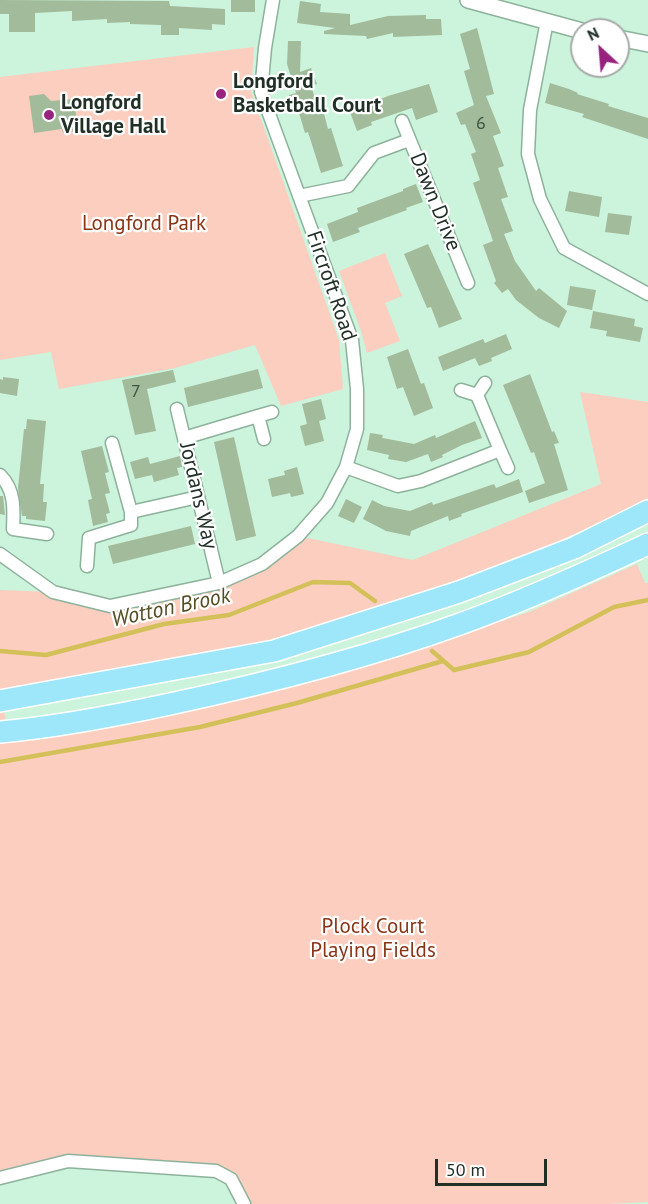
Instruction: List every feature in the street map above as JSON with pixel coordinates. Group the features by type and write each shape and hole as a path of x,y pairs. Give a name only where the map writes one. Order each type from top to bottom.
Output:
{"highway":[{"path":"0,701 274,651 459,592 574,548 648,511"},
{"path":"0,732 102,718 250,687 366,655 459,624 567,581 648,544"}],"street":[{"name":"Fircroft Road","path":"0,554 53,592 110,606 219,583 262,564 298,536 327,503 346,467 357,429 357,389 352,340 261,92 273,0"},
{"path":"468,0 570,28"},
{"path":"547,21 530,110 528,154 540,199 564,248 648,294"},
{"path":"630,40 648,44"},
{"name":"Dawn Drive","path":"402,121 468,283"},
{"path":"299,196 348,186 374,153 409,140"},
{"path":"477,395 484,383"},
{"path":"461,390 477,395 508,468"},
{"name":"Jordans Way","path":"177,409 219,583"},
{"path":"184,438 272,412"},
{"path":"258,416 264,439"},
{"path":"87,566 89,538 130,525 131,512 112,443"},
{"path":"346,467 399,486 421,481 500,450"},
{"path":"0,475 8,482 14,501 14,529 47,534"},
{"path":"131,512 198,497"},
{"path":"0,1178 68,1161 216,1171 231,1179 244,1204"}],"green space":[{"name":"Longford Park","path":"254,47 251,91 339,340 343,389 281,406 255,345 175,368 59,389 51,352 0,360 0,77"},
{"path":"385,253 402,296 385,303 400,341 367,353 339,271"},
{"name":"Plock Court Playing Fields","path":"580,392 648,402 648,501 554,543 383,608 391,615 1,701 9,731 251,687 336,675 529,612 637,564 645,583 648,583 648,1202 244,1204 216,1171 68,1161 0,1178 0,590 53,592 110,606 219,583 298,536 413,560 601,484"}],"building":[{"path":"0,0 169,1 170,6 225,9 225,25 212,24 212,30 179,28 179,35 161,35 161,25 130,24 130,22 107,23 107,19 72,21 72,11 35,13 35,32 9,32 9,14 0,14"},
{"path":"231,0 255,0 255,12 231,12"},
{"path":"300,1 321,4 320,12 350,14 350,25 388,16 426,15 426,19 441,19 442,35 393,37 393,33 367,39 366,36 324,34 324,31 335,28 297,23"},
{"path":"477,28 494,94 486,96 501,133 493,136 504,166 498,168 508,197 501,199 513,231 504,234 515,261 536,291 539,288 567,311 559,328 539,318 516,300 508,289 502,293 494,283 496,281 483,245 493,241 473,183 480,180 471,154 476,152 465,124 461,125 456,113 474,105 464,71 470,69 460,34"},
{"path":"288,41 301,41 300,72 311,68 317,84 311,86 318,107 322,106 328,129 331,128 343,166 321,173 308,132 305,133 297,106 293,107 289,95 296,93 287,64"},
{"path":"550,83 609,104 608,106 648,118 648,139 582,117 584,114 545,103"},
{"path":"429,84 438,112 416,120 412,108 371,122 372,125 357,131 350,112 388,96"},
{"name":"Longford Village Hall","path":"44,94 51,101 74,99 78,131 63,133 62,129 34,133 29,96"},
{"path":"416,184 423,202 358,228 360,232 333,242 327,224 358,212 357,208"},
{"path":"569,191 602,197 599,217 565,211"},
{"path":"608,213 632,216 629,235 605,232"},
{"path":"428,244 462,319 439,328 431,307 427,308 404,254"},
{"path":"570,286 596,290 592,310 567,305"},
{"path":"593,311 635,319 634,326 643,328 640,342 606,336 607,331 590,328"},
{"path":"506,334 512,349 491,358 492,361 479,366 475,358 443,371 438,357 483,339 485,343"},
{"path":"408,349 433,408 414,416 403,387 397,389 387,357"},
{"path":"258,369 263,388 188,407 184,388"},
{"path":"173,370 176,382 147,389 156,431 135,435 122,380"},
{"path":"530,374 552,432 554,431 559,443 554,444 568,490 529,503 525,491 545,483 534,452 531,453 503,385"},
{"path":"3,377 19,379 17,396 0,393 0,379 3,380"},
{"path":"321,399 326,419 319,421 324,441 305,446 300,426 307,424 302,404"},
{"path":"27,419 46,421 40,484 44,484 43,502 47,502 45,521 26,519 26,516 22,516 18,488"},
{"path":"475,421 482,438 462,445 431,462 428,454 406,462 388,459 389,455 367,450 370,433 383,435 382,438 414,444 435,435 436,438"},
{"path":"234,437 256,536 236,541 214,442"},
{"path":"102,446 109,472 105,473 110,493 105,494 110,513 106,514 108,522 93,526 88,500 92,499 81,451"},
{"path":"180,456 182,467 177,468 179,475 154,482 152,475 135,479 130,462 148,457 150,464"},
{"path":"297,467 304,494 291,497 290,493 272,497 268,479 285,475 284,471"},
{"path":"519,479 523,492 461,514 462,516 449,521 448,516 411,531 410,536 386,531 363,519 372,500 384,506 410,511 432,502 433,505 494,484 496,488"},
{"path":"0,496 3,496 5,515 0,514"},
{"path":"346,499 362,507 354,523 338,516"},
{"path":"191,526 195,544 113,564 108,546"}],"waterway":[{"name":"Wotton Brook","path":"0,651 46,655 164,624 229,615 313,582 350,583 375,601"},
{"name":"Wotton Brook","path":"432,651 454,670 529,652 614,607 648,600"},
{"path":"0,762 200,727 297,703 443,661"}],"place":[{"name":"Longford Basketball Court","path":"221,94"},
{"name":"Longford Village Hall","path":"49,115"}]}
